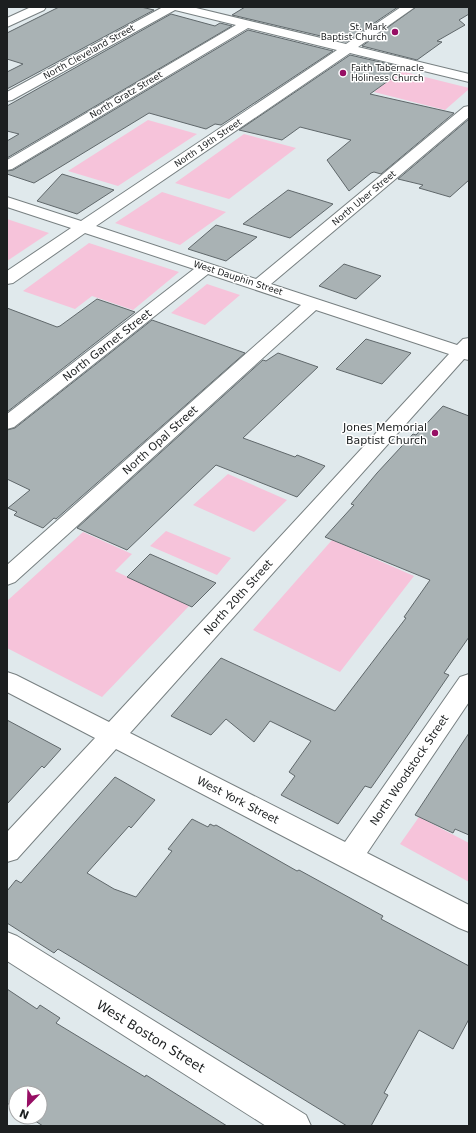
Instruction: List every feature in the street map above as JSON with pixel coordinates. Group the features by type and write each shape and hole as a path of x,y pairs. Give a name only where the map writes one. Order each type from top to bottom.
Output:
{"street":[{"path":"7,23 40,7"},
{"name":"North Cleveland Street","path":"7,97 172,7"},
{"path":"177,7 469,78"},
{"path":"210,15 224,7"},
{"name":"North 19th Street","path":"7,279 409,7"},
{"name":"North Gratz Street","path":"7,166 246,24"},
{"name":"North Uber Street","path":"259,285 469,110"},
{"name":"West Dauphin Street","path":"7,202 312,303 466,350"},
{"name":"North Garnet Street","path":"7,423 206,268"},
{"name":"North Opal Street","path":"7,578 312,303"},
{"name":"North 20th Street","path":"7,851 466,350"},
{"name":"West York Street","path":"7,681 469,918"},
{"name":"North Woodstock Street","path":"350,857 469,683"},
{"name":"West Boston Street","path":"7,946 295,1126"}],"shaded area":[{"path":"401,71 469,89 445,110 374,92"},
{"path":"148,120 197,134 118,186 68,171"},
{"path":"244,134 296,148 229,199 175,183"},
{"path":"162,192 226,212 180,245 115,223"},
{"path":"7,219 49,233 7,261"},
{"path":"89,243 179,272 133,310 92,296 75,309 23,291"},
{"path":"207,284 240,295 205,325 171,313"},
{"path":"228,474 287,500 254,532 193,505"},
{"path":"166,531 231,558 217,575 150,546"},
{"path":"83,532 132,554 115,571 189,606 102,697 7,648 7,601"},
{"path":"332,540 414,576 340,672 253,630"},
{"path":"419,817 469,843 469,882 400,844"}],"building":[{"path":"59,7 141,7 154,10 7,89 7,72 23,64 7,59 7,33"},
{"path":"245,7 398,7 346,42 232,15"},
{"path":"416,7 469,7 469,14 459,20 465,25 437,41 442,42 417,60 362,46"},
{"path":"171,14 215,26 220,23 232,26 7,158 7,141 19,134 7,131 7,106"},
{"path":"248,30 333,51 221,125 215,124 206,129 149,113 34,183 7,174 7,171 13,170"},
{"path":"350,55 406,68 370,94 454,113 381,174 374,172 371,173 349,191 327,160 351,140 300,127 282,140 239,130"},
{"path":"469,119 469,180 450,197 419,188 423,185 398,179"},
{"path":"62,174 114,190 77,214 37,201"},
{"path":"288,190 333,204 290,238 243,224"},
{"path":"216,225 257,237 226,261 188,249"},
{"path":"344,264 381,276 356,299 319,286"},
{"path":"97,299 135,312 7,412 7,308 57,327"},
{"path":"152,320 245,353 56,519 54,518 43,528 14,515 17,512 8,508 30,490 7,479 7,430 15,428"},
{"path":"366,339 411,353 382,384 336,369"},
{"path":"278,353 318,367 243,438 295,457 297,455 325,466 297,497 216,465 127,550 77,528 263,360 266,361"},
{"path":"443,406 469,416 469,637 444,673 449,675 371,788 365,786 338,824 281,795 295,776 289,772 311,741 270,721 254,742 226,719 211,735 171,716 221,658 335,711 406,618 404,617 430,580 325,537 354,505 351,504 377,473 413,434 416,435"},
{"path":"150,554 216,583 192,607 127,577"},
{"path":"7,720 61,749 44,768 42,766 7,804"},
{"path":"469,733 469,835 455,829 453,833 415,815"},
{"path":"115,777 155,800 131,828 129,826 87,873 114,889 136,897 172,851 168,849 192,819 208,827 210,824 214,826 216,825 297,871 299,870 383,916 381,919 469,966 469,1019 453,1049 419,1030 384,1093 388,1095 371,1126 347,1126 58,949 54,953 7,923 7,891 16,880 21,883"},
{"path":"7,989 37,1009 40,1005 60,1018 56,1023 145,1077 146,1075 227,1126 43,1126 41,1125 48,1125 48,1085 8,1085 8,1104"}],"place":[{"name":"St. Mark Baptist Church","path":"395,32"},
{"name":"Faith Tabernacle Holiness Church","path":"343,73"},
{"name":"Jones Memorial Baptist Church","path":"435,433"}]}
